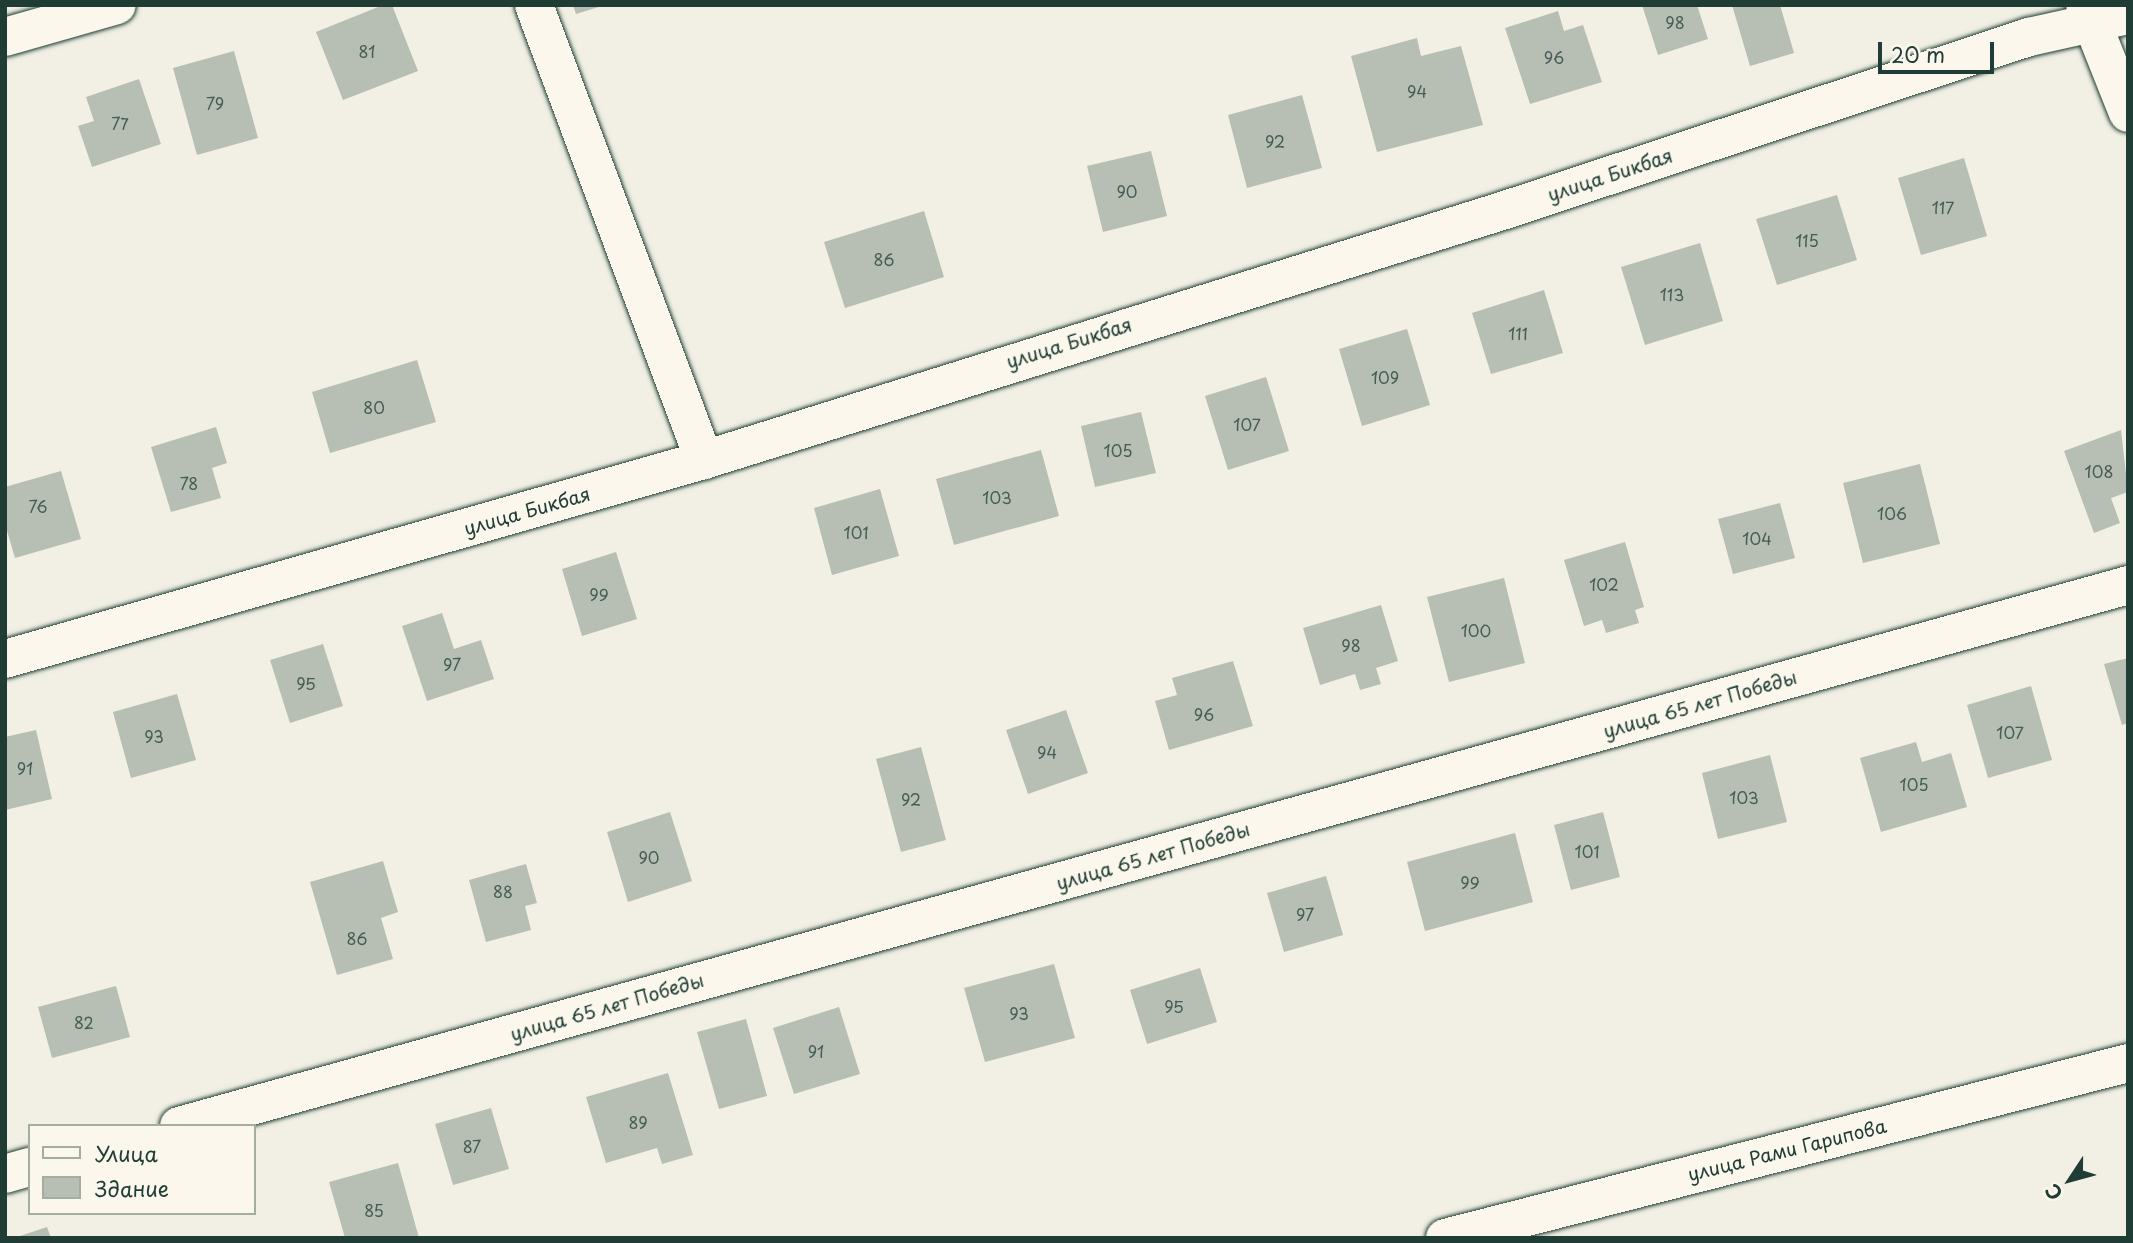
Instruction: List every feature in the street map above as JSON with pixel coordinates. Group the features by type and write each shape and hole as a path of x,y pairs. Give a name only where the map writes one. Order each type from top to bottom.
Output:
{"street":[{"path":"5,37 117,5"},
{"path":"534,5 704,460"},
{"path":"2088,15 2128,113"},
{"name":"улица Бикбая","path":"5,659 704,460 1505,210 2029,37 2088,15 2128,15"},
{"name":"улица 65 лет Победы","path":"186,1124 2128,585"},
{"name":"улица Рами Гарипова","path":"1446,1238 2128,1063"},
{"path":"5,1174 28,1168"}],"building":[{"path":"383,5 392,5 418,71 343,100 316,32"},
{"path":"573,5 602,5 602,6 576,14"},
{"path":"1642,5 1697,5 1708,39 1658,55"},
{"path":"1732,5 1780,5 1794,53 1750,66"},
{"path":"1558,11 1564,31 1583,25 1602,82 1530,104 1505,28"},
{"path":"1417,38 1421,56 1461,46 1483,125 1377,152 1351,56"},
{"path":"234,51 258,138 197,155 173,68"},
{"path":"139,79 161,144 92,167 78,126 94,121 86,97"},
{"path":"1302,95 1322,168 1247,188 1228,115"},
{"path":"1151,151 1167,216 1103,232 1087,166"},
{"path":"1964,158 1987,236 1921,255 1898,178"},
{"path":"1837,195 1857,260 1777,285 1756,219"},
{"path":"924,211 944,277 845,308 824,242"},
{"path":"1700,243 1723,321 1645,345 1621,267"},
{"path":"1544,290 1563,353 1491,374 1472,313"},
{"path":"1407,329 1430,405 1362,426 1339,349"},
{"path":"417,360 436,422 330,453 312,392"},
{"path":"1266,377 1289,451 1228,470 1205,396"},
{"path":"1141,412 1156,473 1095,487 1081,426"},
{"path":"216,427 227,463 212,468 221,498 171,512 151,447"},
{"path":"2121,430 2128,492 2111,498 2120,523 2094,533 2064,451"},
{"path":"1041,450 1059,516 954,545 936,479"},
{"path":"1920,464 1940,544 1863,563 1843,483"},
{"path":"61,471 81,539 15,558 5,524 5,487"},
{"path":"880,489 899,556 832,575 814,508"},
{"path":"1780,503 1795,558 1733,574 1718,519"},
{"path":"1625,542 1644,607 1635,610 1639,623 1606,633 1602,620 1584,626 1564,560"},
{"path":"616,552 637,619 582,636 562,569"},
{"path":"1504,578 1525,663 1449,682 1427,597"},
{"path":"1381,605 1398,661 1376,668 1381,684 1360,690 1355,674 1320,685 1303,628"},
{"path":"442,613 454,649 481,640 494,679 427,701 402,626"},
{"path":"323,644 343,706 290,723 270,660"},
{"path":"2128,658 2128,723 2122,725 2104,664"},
{"path":"1233,661 1253,726 1169,750 1155,701 1177,695 1172,678"},
{"path":"2031,686 2052,760 1988,778 1967,705"},
{"path":"177,694 196,760 131,778 113,712"},
{"path":"1066,710 1088,773 1028,794 1006,730"},
{"path":"36,730 52,799 5,810 5,737"},
{"path":"1916,742 1922,762 1951,753 1967,807 1881,832 1860,758"},
{"path":"921,747 946,840 901,852 876,759"},
{"path":"1770,755 1787,822 1718,839 1702,773"},
{"path":"670,812 692,881 628,902 607,832"},
{"path":"1603,812 1620,877 1571,890 1554,825"},
{"path":"1515,833 1533,902 1425,931 1407,862"},
{"path":"383,861 398,912 381,918 393,959 337,975 310,882"},
{"path":"526,864 537,903 525,906 531,930 486,942 469,880"},
{"path":"1326,876 1343,935 1284,952 1267,893"},
{"path":"1054,964 1075,1038 985,1062 964,988"},
{"path":"1200,968 1217,1022 1147,1044 1130,990"},
{"path":"116,986 130,1037 52,1058 38,1007"},
{"path":"839,1007 860,1074 794,1094 773,1028"},
{"path":"746,1019 767,1096 719,1109 697,1032"},
{"path":"668,1073 693,1155 662,1164 657,1148 606,1163 586,1097"},
{"path":"491,1108 509,1169 453,1185 435,1124"},
{"path":"398,1163 419,1238 345,1238 329,1182"},
{"path":"47,1227 51,1238 17,1238 17,1237"}]}
